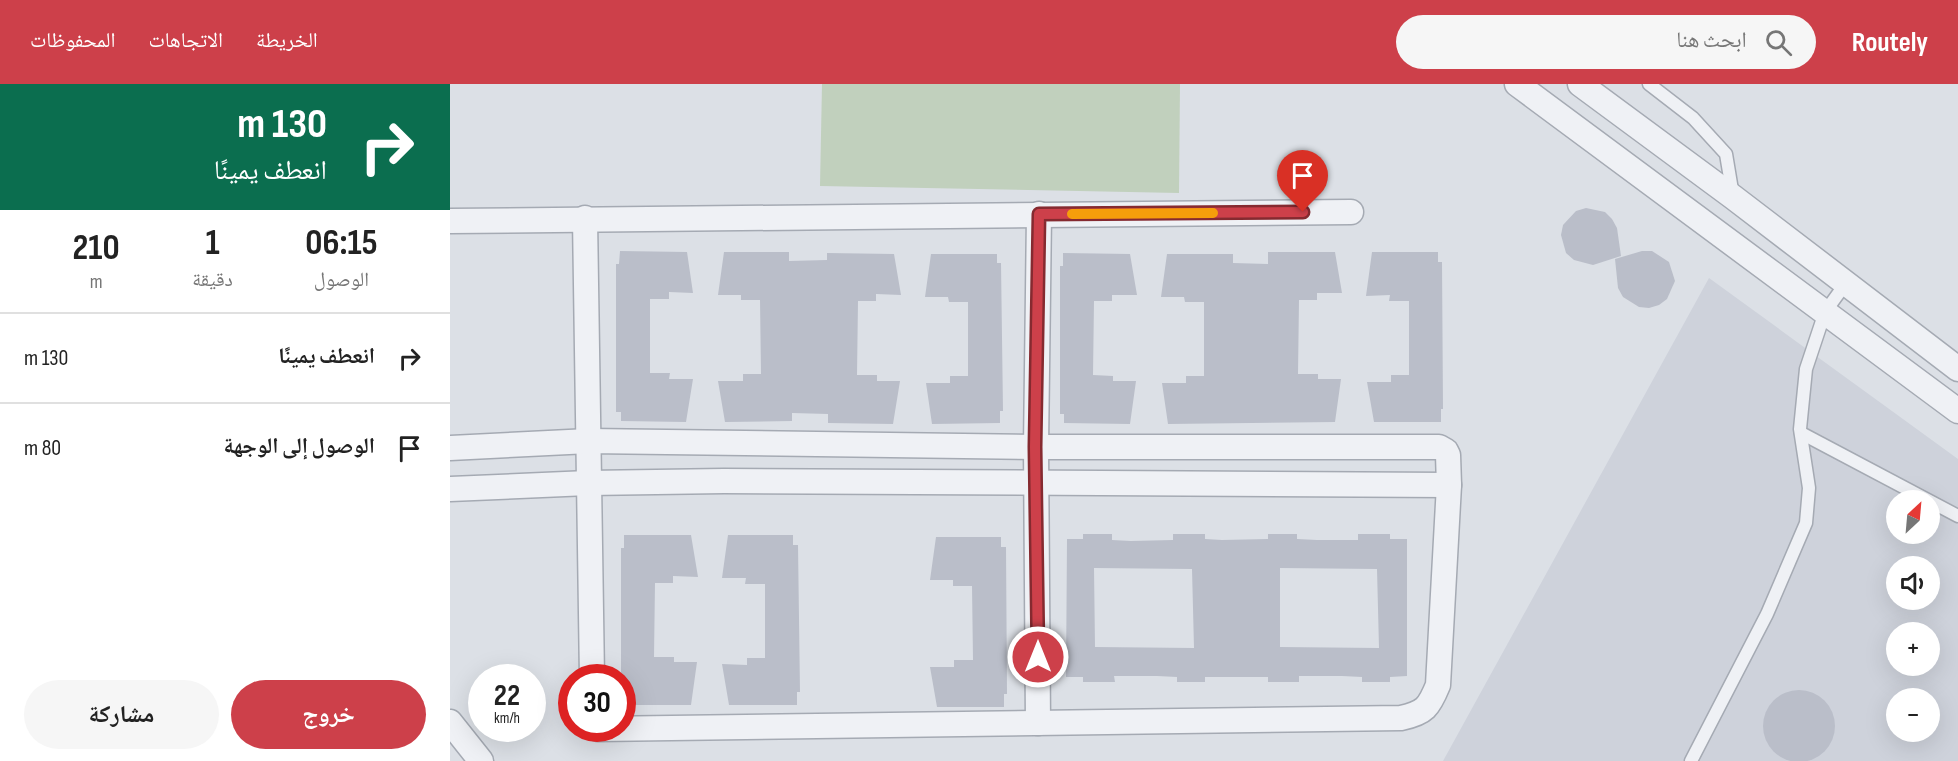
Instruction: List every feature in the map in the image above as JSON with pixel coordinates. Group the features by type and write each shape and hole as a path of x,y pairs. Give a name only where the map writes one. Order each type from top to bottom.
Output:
{"street":[{"path":"1517,84 1958,411"},
{"path":"1580,84 1733,197 1958,369"},
{"path":"450,221 1351,212"},
{"path":"1038,723 1038,481 1035,447 1039,214"},
{"path":"585,218 592,664"},
{"path":"450,448 589,441 1035,447 1439,447 1448,455 1449,485 1438,685 1430,704 1418,714 1401,718 636,728"},
{"path":"450,489 588,483 1038,481 1449,485"},
{"path":"450,722 481,761"}],"lane":[{"path":"1649,84 1693,118 1726,154 1733,197"},
{"path":"1691,761 1767,614 1806,523 1809,488 1801,433 1806,369 1825,312 1846,283"},
{"path":"1801,433 1958,516"}],"shaded area":[{"path":"1709,278 1958,459 1958,761 1443,761"}],"green space":[{"path":"822,84 1180,84 1179,193 820,186"}],"building":[{"path":"1586,208 1605,212 1612,219 1617,228 1621,256 1593,265 1574,260 1566,253 1561,235 1563,225 1576,211"},
{"path":"620,251 687,252 693,293 669,292 669,299 650,299 650,373 670,373 669,379 693,379 686,422 621,421 621,412 616,412 616,264 619,264"},
{"path":"1642,251 1652,251 1669,262 1675,281 1667,299 1649,308 1639,307 1623,297 1618,288 1615,259"},
{"path":"724,252 789,252 789,261 827,260 827,253 894,254 901,295 876,294 876,301 858,301 857,375 877,375 877,381 900,381 893,424 828,423 828,414 792,413 792,421 725,422 718,381 743,381 743,374 761,374 760,300 741,300 741,295 718,295"},
{"path":"1268,252 1335,252 1342,293 1317,293 1317,300 1299,300 1298,374 1318,374 1318,379 1341,379 1335,422 1168,424 1162,383 1186,383 1186,376 1204,376 1204,302 1185,302 1184,297 1161,297 1167,254 1233,254 1233,263 1268,264"},
{"path":"1372,252 1438,252 1438,262 1442,262 1443,409 1441,409 1441,422 1374,422 1367,382 1391,382 1391,375 1409,375 1409,301 1389,301 1390,295 1366,296"},
{"path":"1063,253 1130,254 1137,295 1112,295 1112,301 1094,301 1093,375 1113,376 1113,381 1136,381 1130,424 1064,423 1064,414 1060,414 1060,266 1063,266"},
{"path":"931,254 997,254 997,263 1001,263 1003,411 1000,411 1000,423 932,424 926,383 950,383 950,376 968,376 968,302 949,302 948,297 925,297"},
{"path":"1083,534 1112,534 1112,540 1131,541 1173,540 1173,534 1205,534 1205,539 1222,540 1268,539 1268,534 1297,534 1297,539 1358,540 1358,534 1390,534 1390,539 1407,539 1407,676 1390,677 1390,682 1362,682 1362,677 1342,676 1299,676 1299,682 1268,682 1268,677 1205,677 1205,682 1177,682 1177,677 1114,676 1115,682 1083,682 1083,677 1066,677 1067,539 1083,539","holes":["1094,568 1192,569 1194,648 1095,647","1280,568 1377,569 1379,648 1280,647"]},
{"path":"624,535 691,535 698,577 673,576 673,583 655,583 654,657 674,657 674,662 697,662 691,705 636,705 636,664 621,664 621,548 624,548"},
{"path":"728,535 793,535 793,545 798,545 800,692 797,692 797,705 729,705 722,664 747,665 747,658 765,658 765,584 745,584 746,578 722,578"},
{"path":"936,537 1001,537 1001,547 1006,547 1007,694 1004,694 1004,707 937,707 930,667 954,667 954,660 973,660 972,586 953,586 953,580 930,580"},
{"path":"1799,690 1813,693 1825,700 1832,712 1835,726 1832,740 1825,752 1813,759 1799,762 1785,759 1773,752 1766,740 1763,726 1766,712 1773,700 1785,693"}],"slow traffic":[{"path":"1072,214 1213,213"}],"route":[{"path":"1038,657 1038,481 1035,447 1039,214 1303,212"}]}
